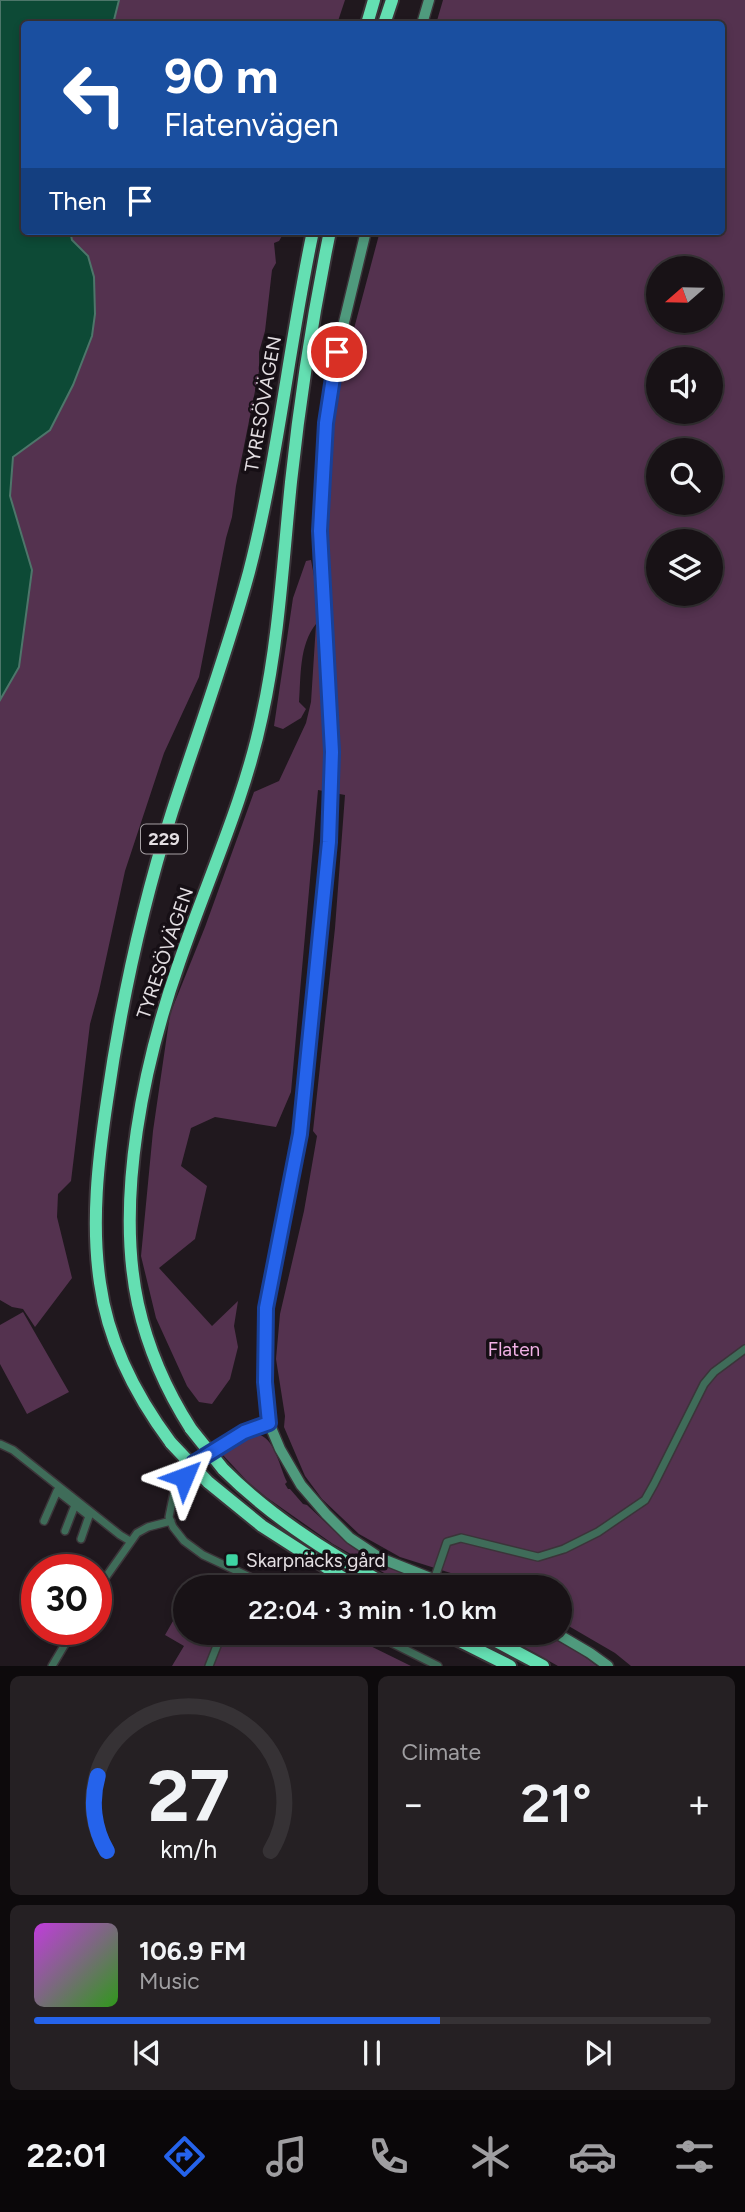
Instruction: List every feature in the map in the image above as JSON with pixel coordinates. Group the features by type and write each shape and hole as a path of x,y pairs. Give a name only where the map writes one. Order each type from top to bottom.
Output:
{"highway":[{"path":"368,21 374,0"},
{"path":"385,21 392,0"},
{"name":"TYRESÖVÄGEN","path":"312,235 261,522 236,617 172,813 142,918 122,1006 101,1144 96,1246 104,1306 120,1355 145,1405 171,1443 235,1506 337,1575"},
{"name":"TYRESÖVÄGEN","path":"329,235 304,376 275,643 262,717 242,792 170,989 148,1073 134,1156 130,1241 138,1303 149,1346 160,1373 191,1429 223,1469 250,1495 296,1529 368,1575"},
{"path":"468,1645 510,1666"},
{"path":"504,1645 543,1666"}],"street":[{"path":"423,21 429,0"},
{"path":"365,235 340,339 326,423 320,531 332,752 329,842 300,1134 266,1308 265,1382 269,1423 280,1449 301,1485 350,1538 380,1558 422,1575"},
{"path":"340,339 362,346"},
{"path":"435,1575 447,1542 454,1539 461,1538 538,1557 587,1538 645,1500 704,1384 714,1372 745,1349"},
{"path":"243,1575 203,1555 184,1541 169,1517 174,1492 194,1463 244,1432 269,1423"},
{"path":"0,1444 13,1450 130,1541"},
{"path":"44,1521 57,1491 89,1516 81,1539"},
{"path":"65,1531 75,1505"},
{"path":"112,1567 137,1533 170,1521"},
{"path":"572,1642 608,1666"},
{"path":"52,1666 64,1645"},
{"path":"209,1666 217,1645"},
{"path":"396,1645 439,1666"}],"green space":[{"path":"0,0 345,0 338,21 21,21 21,235 283,235 274,243 276,263 272,270 265,331 259,352 259,371 199,677 164,753 125,871 90,1024 71,1181 58,1194 57,1217 72,1278 35,1327 23,1309 12,1307 0,1300"},
{"name":"Flaten","path":"443,0 745,0 745,1666 631,1666 615,1653 572,1628 572,1575 457,1575 400,1557 359,1534 322,1499 305,1476 284,1427 285,1416 276,1359 280,1314 304,1211 317,1136 313,1131 335,928 345,795 318,790 291,1092 276,1127 215,1117 191,1128 181,1166 207,1186 195,1239 159,1268 212,1326 238,1301 234,1326 238,1347 230,1379 212,1404 199,1402 187,1386 156,1318 141,1256 153,1131 170,1014 254,792 279,781 306,723 311,702 316,624 306,641 302,661 299,702 306,709 301,718 283,729 274,726 293,598 306,561 311,560 317,592 317,619 331,415 379,235 725,235 725,21 437,21"},
{"path":"23,1312 69,1392 27,1414 0,1364 0,1325"},
{"path":"260,1435 270,1442 287,1482 285,1484 303,1504 342,1538 389,1568 407,1575 388,1575 333,1544 248,1482 222,1454 252,1436"},
{"path":"173,1621 173,1640 165,1635"},
{"path":"368,1645 411,1666 172,1666 184,1646"},
{"path":"520,1645 565,1645 597,1666 558,1666"}],"shaded area":[{"path":"0,0 119,0 114,21 21,21 21,235 71,235 72,240 88,256 94,277 95,314 92,336 73,385 50,430 13,457 10,496 32,570 19,667 0,700"}],"place":[{"name":"Skarpnäcks gård","path":"232,1560"}],"route":[{"path":"184,1477 194,1463 244,1432 269,1423 265,1382 266,1308 300,1134 329,842 332,752 320,531 326,423 337,352"}]}
